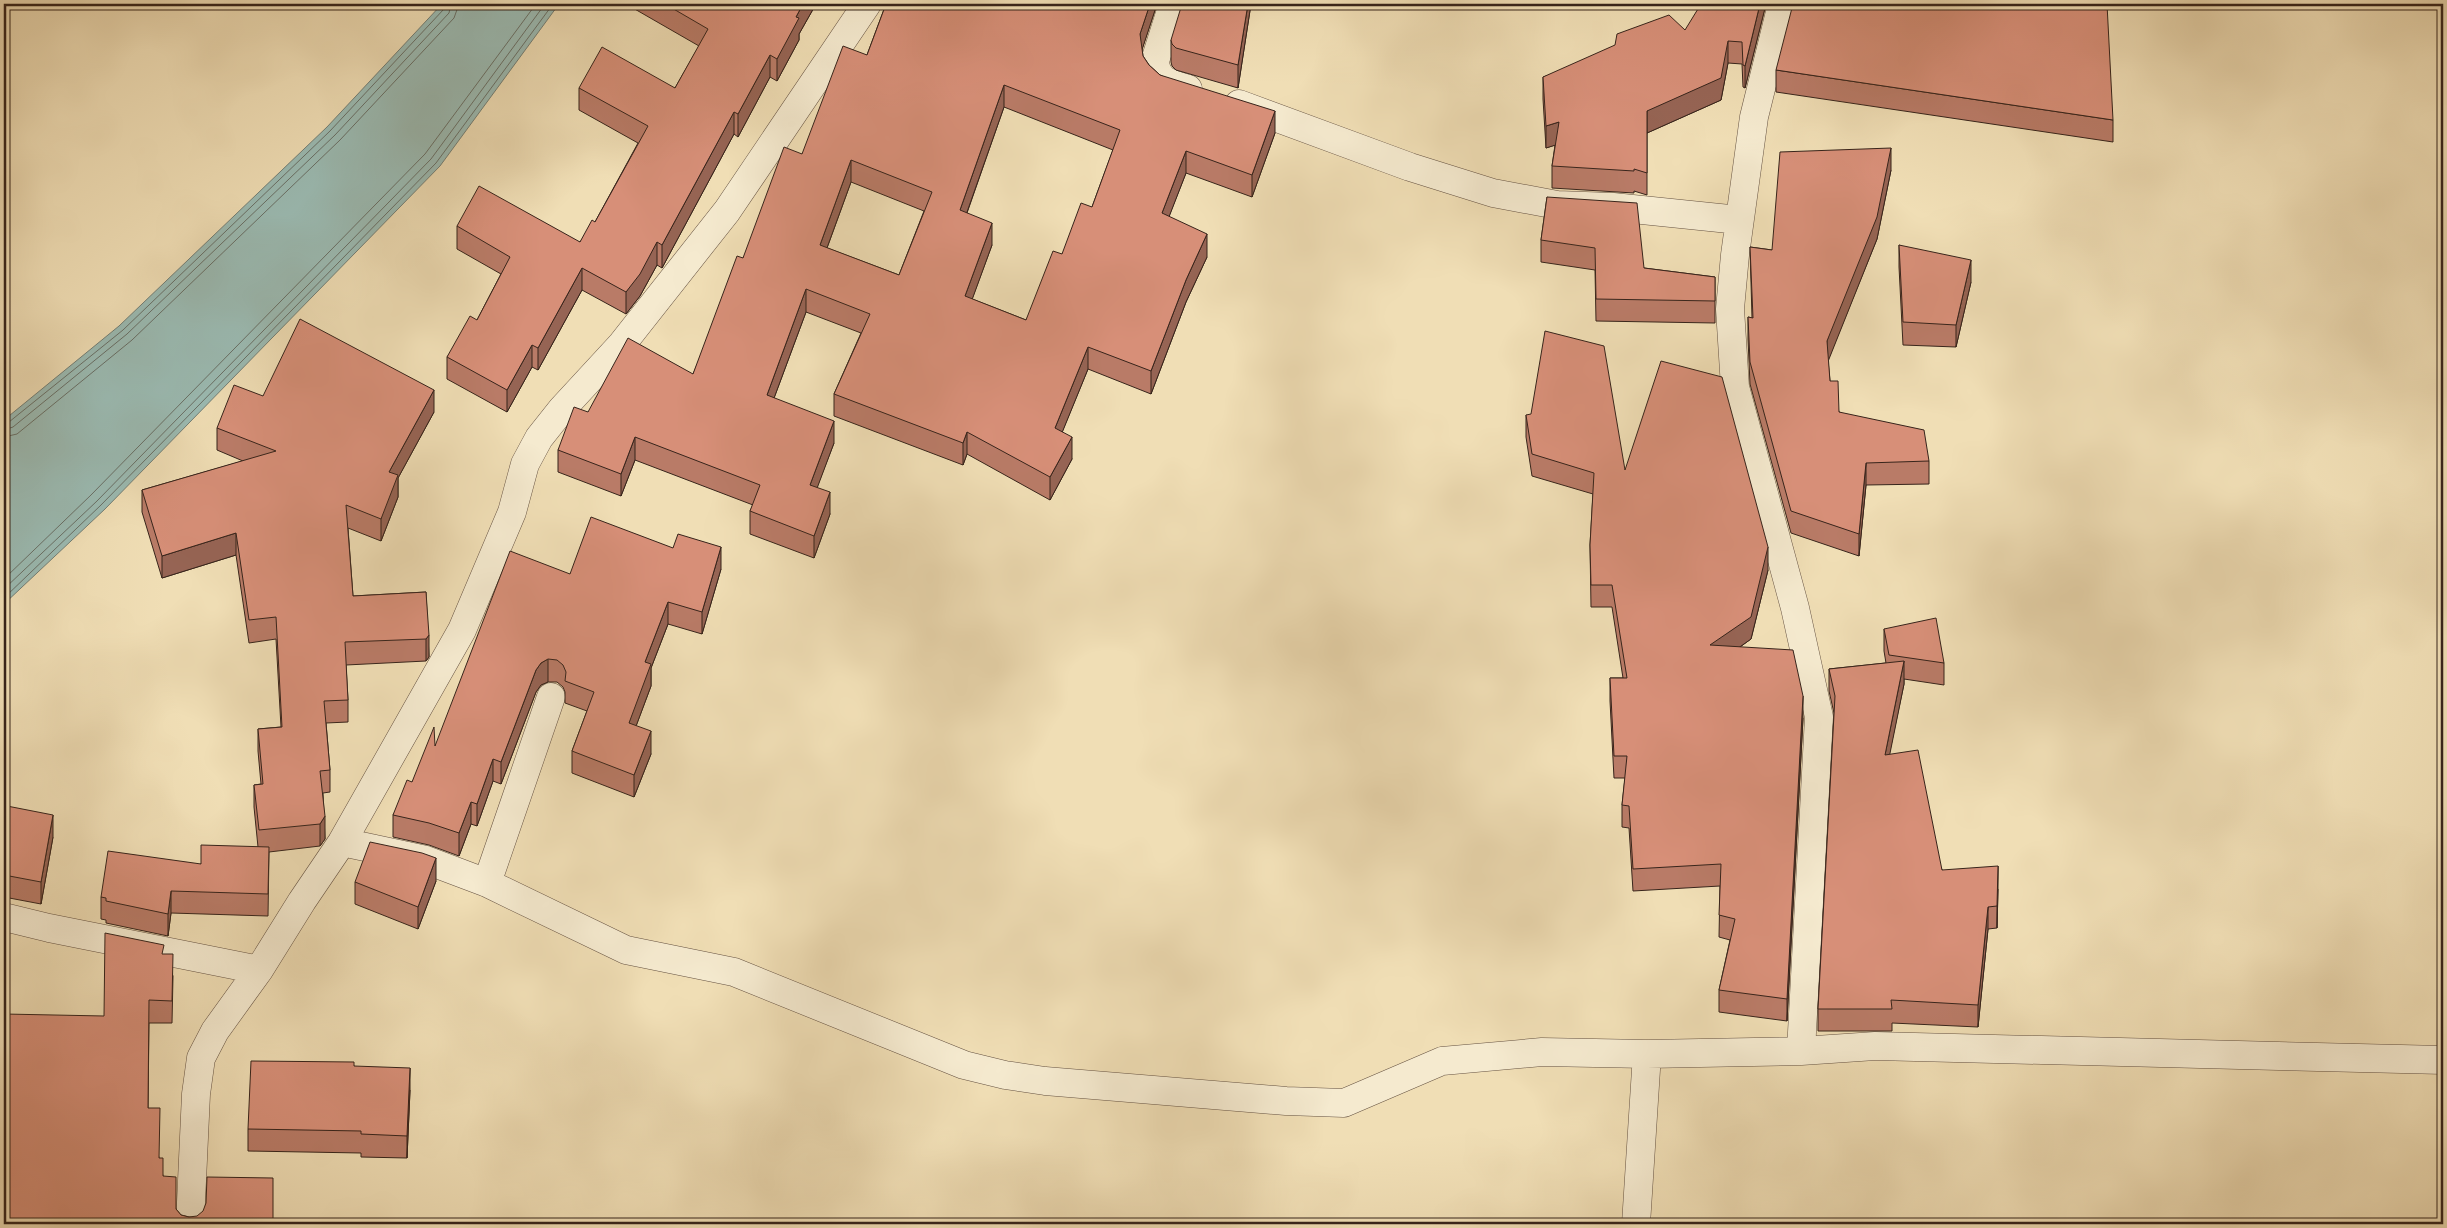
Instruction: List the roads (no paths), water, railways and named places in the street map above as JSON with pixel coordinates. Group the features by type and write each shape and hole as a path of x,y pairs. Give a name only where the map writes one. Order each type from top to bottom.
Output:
{"street":[{"path":"190,1224 196,1094 201,1058 215,1031 259,970 342,842 462,630 512,512 525,464 539,438 562,409 622,344 727,210 867,4"},
{"path":"1173,4 1155,61 1155,69 1161,79 1169,84 1256,109 1410,167 1493,193 1557,205 1614,207 1739,220"},
{"path":"1782,4 1754,117 1739,220 1730,309 1735,387 1795,608 1819,716 1801,1051"},
{"path":"487,883 552,697"},
{"path":"342,842 426,860 487,883 626,950 734,972 964,1065 1037,1080 1286,1102 1344,1103 1442,1061 1542,1052 1647,1054 1801,1051 1875,1046 2443,1060"},
{"path":"4,917 49,928 259,970"},
{"path":"1636,1224 1647,1054"}],"water":[{"path":"442,4 559,4 440,166 105,509 4,604 4,420 119,326 327,127"}]}
